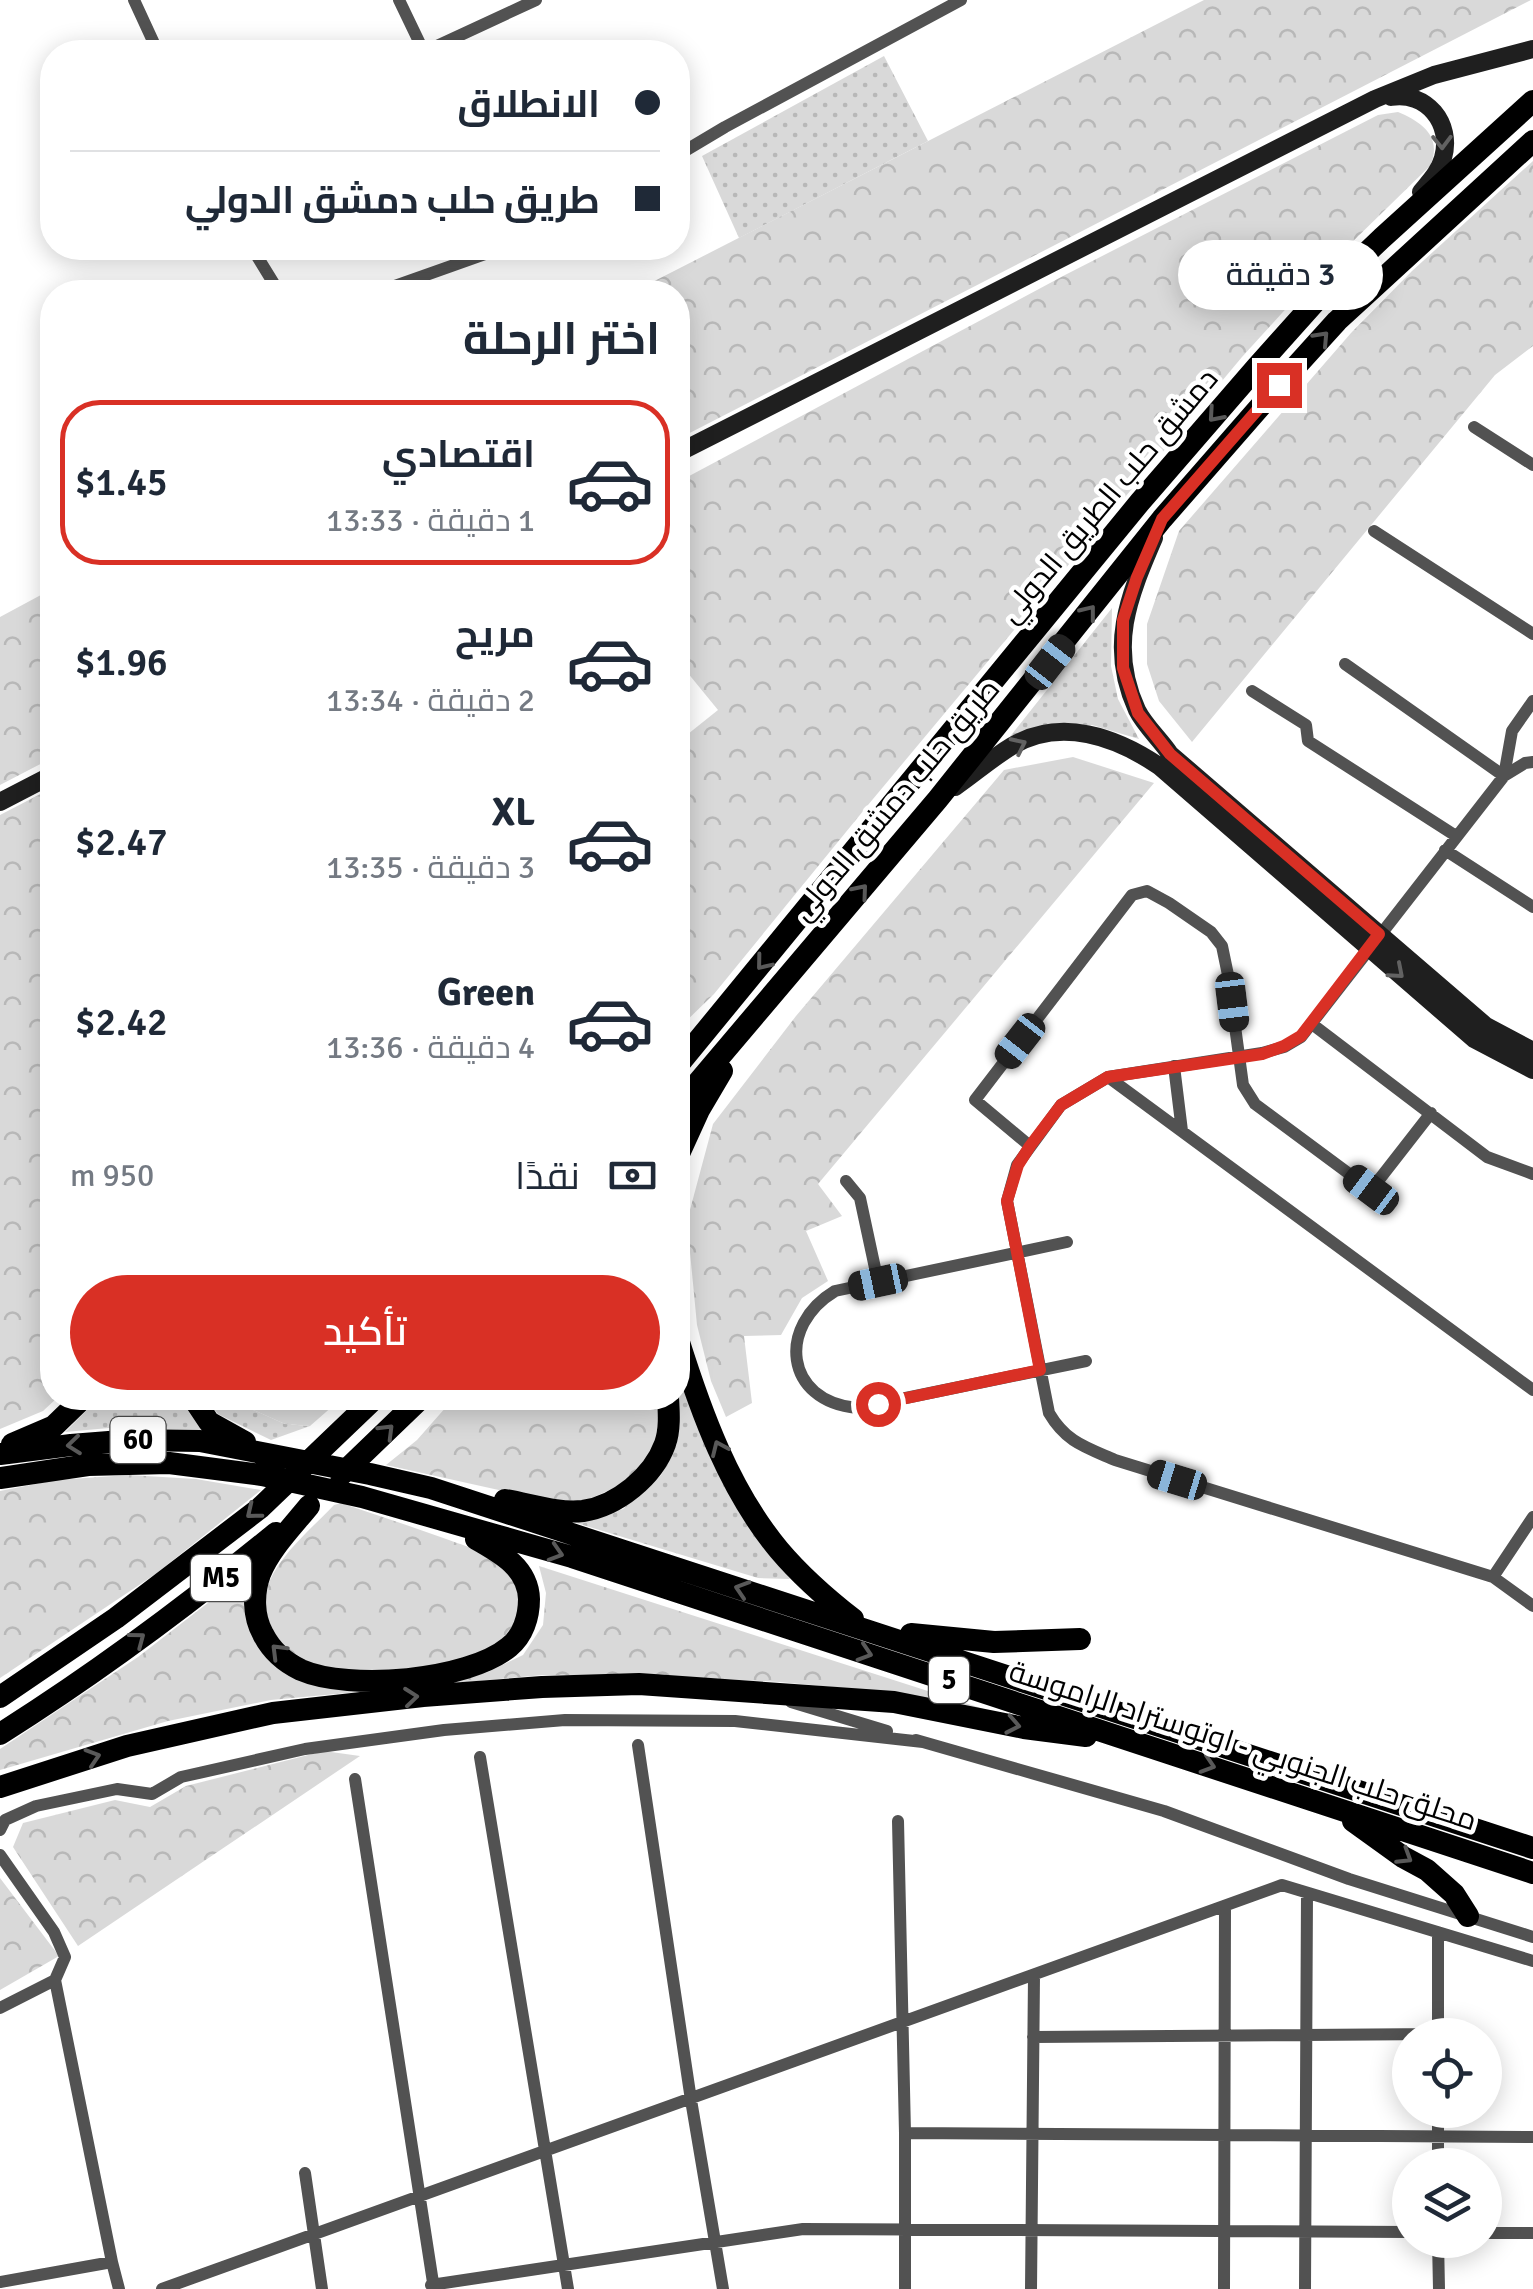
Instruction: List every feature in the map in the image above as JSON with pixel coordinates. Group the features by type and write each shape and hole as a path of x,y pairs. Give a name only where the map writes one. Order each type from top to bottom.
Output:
{"highway":[{"name":"دمشق حلب الطريق الدولي","path":"727,1007 1140,502 1292,328 1382,238 1533,102"},
{"name":"طريق حلب دمشق الدولي","path":"690,1092 938,799 1162,519 1337,321 1533,141"},
{"path":"690,1042 727,1007"},
{"path":"690,1051 727,1007"},
{"path":"690,1130 752,1018"},
{"path":"690,1376 739,1491 759,1523 819,1592 866,1630 994,1642 1080,1639"},
{"path":"0,1452 54,1426 71,1410"},
{"path":"200,1410 209,1422 269,1466"},
{"path":"330,1439 355,1410"},
{"name":"M5","path":"0,1697 116,1618 260,1508 362,1410"},
{"name":"M5","path":"0,1734 75,1687 225,1574 309,1506 409,1410"},
{"path":"432,1488 566,1511 602,1506 632,1488 659,1457 666,1443 669,1410"},
{"name":"60","path":"0,1452 150,1440 200,1441 269,1466"},
{"name":"5","path":"0,1478 88,1465 269,1466"},
{"name":"محلق حلب الجنوبي - اوتوستراد الراموسة","path":"269,1466 370,1474 432,1488 1533,1848"},
{"name":"محلق حلب الجنوبي - اوتوستراد الراموسة","path":"269,1466 572,1557 1533,1873"},
{"path":"309,1506 266,1562 258,1579 258,1624 274,1651 303,1671 361,1681 412,1678 485,1662 511,1646 526,1622 528,1592 515,1565 463,1532 419,1512"},
{"path":"0,1787 127,1746 273,1713 423,1696 639,1684 894,1702 1024,1728 1142,1743"},
{"path":"1334,1807 1426,1870 1454,1894 1468,1916"}],"street":[{"path":"134,0 152,40"},
{"path":"399,0 418,40"},
{"path":"450,40 536,0"},
{"path":"690,149 961,0"},
{"path":"690,447 1375,99 1434,75 1533,49"},
{"path":"1375,99 1400,96 1418,99 1432,107 1446,143 1437,172 1382,238"},
{"path":"412,280 468,260"},
{"path":"1474,427 1533,464"},
{"path":"1162,519 1123,620 1123,668 1138,713 1170,754 1374,941 1474,1039 1533,1070"},
{"path":"1374,531 1533,634"},
{"path":"1344,664 1504,776"},
{"path":"1252,692 1306,725 1308,740 1456,836"},
{"path":"1504,776 1512,731 1533,701"},
{"path":"938,799 1015,744 1049,733 1087,733 1123,744 1149,760 1486,1026 1533,1050"},
{"path":"1149,760 1163,743"},
{"path":"1533,762 1504,776 1301,1036 1262,1054 1108,1077 1061,1105 1018,1165 1007,1201 1049,1413 1060,1432 1115,1460 1493,1578 1533,1606"},
{"path":"0,802 40,781"},
{"path":"1445,850 1533,908"},
{"path":"1030,1146 975,1100 1132,895 1147,891 1212,932 1222,946 1243,1085 1255,1104 1371,1190 1431,1113"},
{"path":"1312,1024 1486,1156 1533,1174"},
{"path":"1174,1066 1182,1131"},
{"path":"1108,1077 1533,1390"},
{"path":"846,1181 860,1198 878,1282"},
{"path":"1068,1242 835,1291 817,1303 802,1322 796,1360 804,1380 818,1396 850,1407 866,1407 1086,1361"},
{"path":"1493,1578 1532,1520"},
{"path":"750,1690 1164,1812 1349,1879 1533,1937"},
{"path":"0,1830 5,1820 36,1806 117,1789 152,1794 181,1778 305,1749 444,1730 565,1720 735,1721 922,1742"},
{"path":"638,1745 723,2289"},
{"path":"480,1757 568,2289"},
{"path":"355,1779 433,2286 803,2228 1392,2232"},
{"path":"898,1821 905,2289"},
{"path":"0,1855 54,1932 65,1957 55,1980 119,2289"},
{"path":"162,2289 1282,1885 1533,1961"},
{"path":"1305,2289 1307,1892"},
{"path":"1224,2289 1226,1906"},
{"path":"1438,1932 1438,2018"},
{"path":"1031,2289 1034,1976"},
{"path":"0,2008 55,1980"},
{"path":"1034,2037 1392,2034"},
{"path":"1438,2128 1438,2148"},
{"path":"905,2133 1533,2137"},
{"path":"306,2173 322,2289"},
{"path":"1502,2233 1533,2233"},
{"path":"1438,2258 1438,2289"},
{"path":"0,2282 112,2262"},
{"path":"205,2274 207,2289"}],"green space":[{"path":"1204,0 1531,0 690,433 690,280 656,280"},
{"path":"884,56 928,141 739,238 702,156"},
{"path":"1398,112 1428,132 1434,147 1430,166 1302,291 1242,357 714,994 690,1017 690,732 718,710 690,676 690,476 1065,275 1378,115"},
{"path":"1533,161 1533,346 1495,375 1192,742 1159,701 1147,664 1147,624 1179,531 1351,333 1412,271"},
{"path":"40,595 40,764 0,785 0,617"},
{"path":"1112,608 1111,666 1118,699 1139,739 1092,725 1058,726 1008,739"},
{"path":"1073,757 1154,783 818,1184 842,1216 806,1231 828,1281 802,1298 781,1335 744,1336 752,1403 726,1417 711,1381 697,1325 690,1252 690,1210 713,1124 796,1016 1004,770"},
{"path":"40,794 40,1410 44,1410 0,1429 0,815"},
{"path":"690,1394 739,1508 790,1579 758,1578 573,1522 623,1509 661,1475 677,1444 677,1410 690,1410"},
{"path":"87,1410 188,1410 201,1430 109,1428 65,1432"},
{"path":"215,1410 253,1410 285,1424 310,1426 271,1440"},
{"path":"253,1410 328,1410 310,1426 285,1424"},
{"path":"443,1410 659,1410 656,1440 647,1458 616,1487 583,1502 553,1502 386,1465 417,1440"},
{"path":"129,1475 196,1479 261,1490 157,1573 0,1678 0,1491 56,1480"},
{"path":"341,1503 473,1549 504,1564 515,1577 520,1597 513,1628 504,1640 467,1659 383,1670 331,1668 292,1654 270,1624 265,1602 267,1586 290,1550 334,1505"},
{"path":"539,1566 987,1710 897,1693 779,1682 543,1675 271,1700 168,1721 0,1770 0,1749 138,1657 253,1568 272,1658 415,1685 488,1672 523,1655 543,1625 546,1593"},
{"path":"324,1751 360,1756 78,1946 13,1847 23,1823 115,1800 150,1807 186,1786"},
{"path":"0,1878 59,1956 0,1990"}],"route":[{"path":"878,1404 1040,1370 1007,1201 1018,1165 1061,1105 1108,1077 1262,1054 1284,1046 1301,1036 1379,934 1170,754 1138,713 1123,668 1123,620 1162,519 1279,385"}]}
